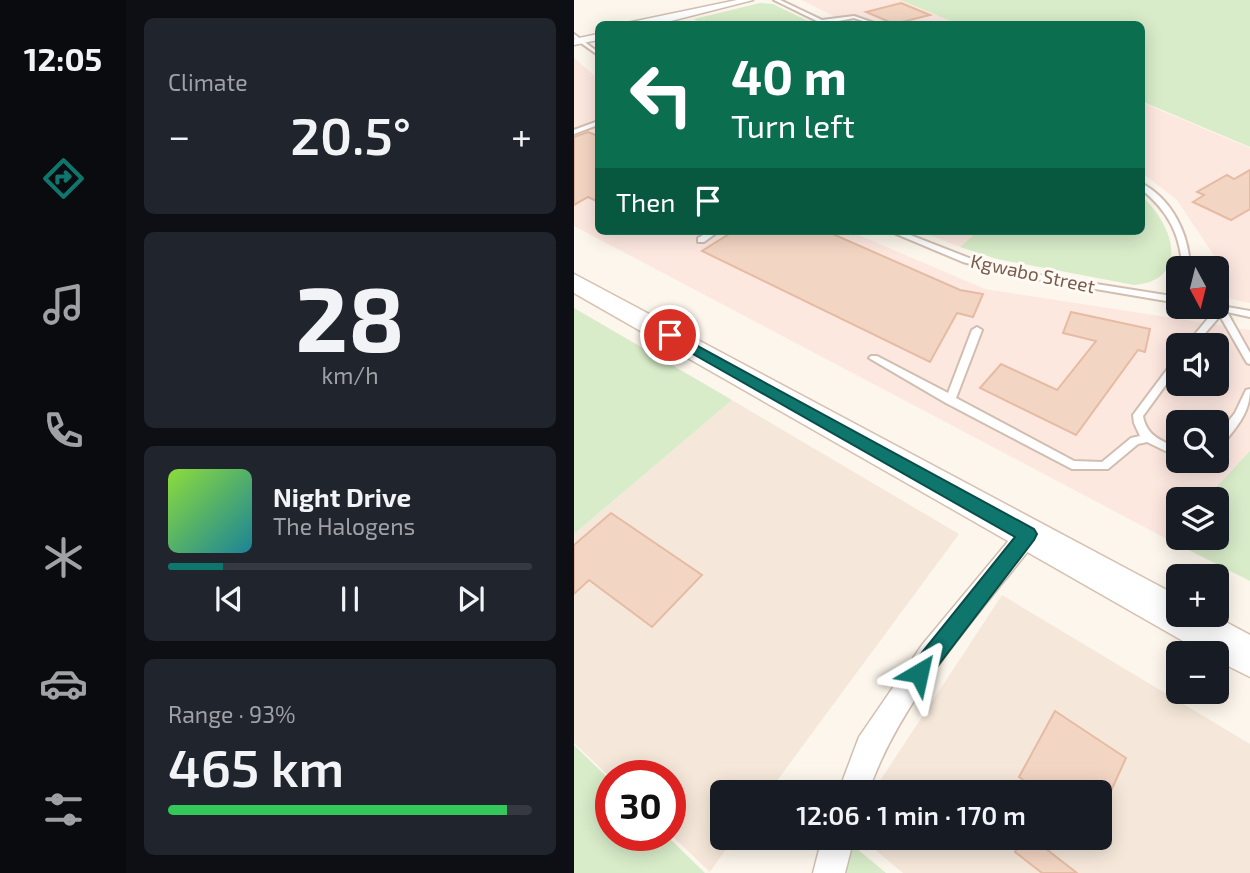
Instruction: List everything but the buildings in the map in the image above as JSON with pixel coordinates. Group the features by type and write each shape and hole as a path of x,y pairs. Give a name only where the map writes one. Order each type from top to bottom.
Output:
{"main road":[{"path":"574,282 1250,657"}],"street":[{"path":"662,21 748,0"},
{"path":"648,21 683,16"},
{"path":"576,39 595,31"},
{"path":"576,39 595,37"},
{"path":"858,780 869,747 932,654 1028,534"},
{"path":"828,873 835,850"}],"lane":[{"path":"776,0 819,21"},
{"path":"833,21 854,17 866,21"},
{"path":"576,39 595,52"},
{"path":"574,132 595,124"},
{"path":"1145,188 1165,206 1177,223 1184,242 1185,256"},
{"path":"701,240 709,235"},
{"name":"Kgwabo Street","path":"903,235 966,260 1007,272 1166,298"},
{"path":"1229,310 1250,314"},
{"path":"1200,333 1212,319"},
{"path":"1227,319 1250,361"},
{"path":"950,400 977,330"},
{"path":"874,358 1072,466 1104,466 1135,441 1147,439"},
{"path":"1166,377 1138,415 1138,425 1147,439 1166,448"},
{"path":"1229,428 1250,393"}],"shaded area":[{"path":"801,0 900,0 951,21 844,21"},
{"path":"574,58 595,76 595,235 858,235 985,289 1250,330 1250,451 1216,487 1166,487 1166,538 574,226"},
{"path":"1145,104 1250,148 1250,303 1229,299 1229,256 1214,256 1177,200 1145,175"},
{"path":"929,235 974,235 960,247"},
{"path":"732,400 959,534 778,780 710,780 710,850 726,850 710,872 686,849 686,760 595,760 595,763 574,743 574,534"},
{"path":"1002,595 1166,694 1166,704 1183,704 1250,744 1250,873 903,873 875,850 1112,850 1112,780 881,780"}],"green space":[{"path":"900,0 1250,0 1250,147 1145,103 1145,21 951,21"},
{"path":"760,3 773,4 808,21 698,21 694,19"},
{"path":"1145,200 1162,221 1171,249 1170,256 1166,256 1164,273 1152,281 1134,285 997,259 960,247 974,235 1145,235"},
{"path":"574,308 732,400 574,534"},
{"path":"1250,451 1250,581 1229,570 1229,564 1216,564 1189,550 1229,550 1229,487 1216,487"},
{"path":"574,745 595,765 595,851 682,851 705,873 574,873"},
{"path":"835,850 858,850 886,873 818,873"}],"route":[{"path":"670,335 1028,534 919,673"}]}
